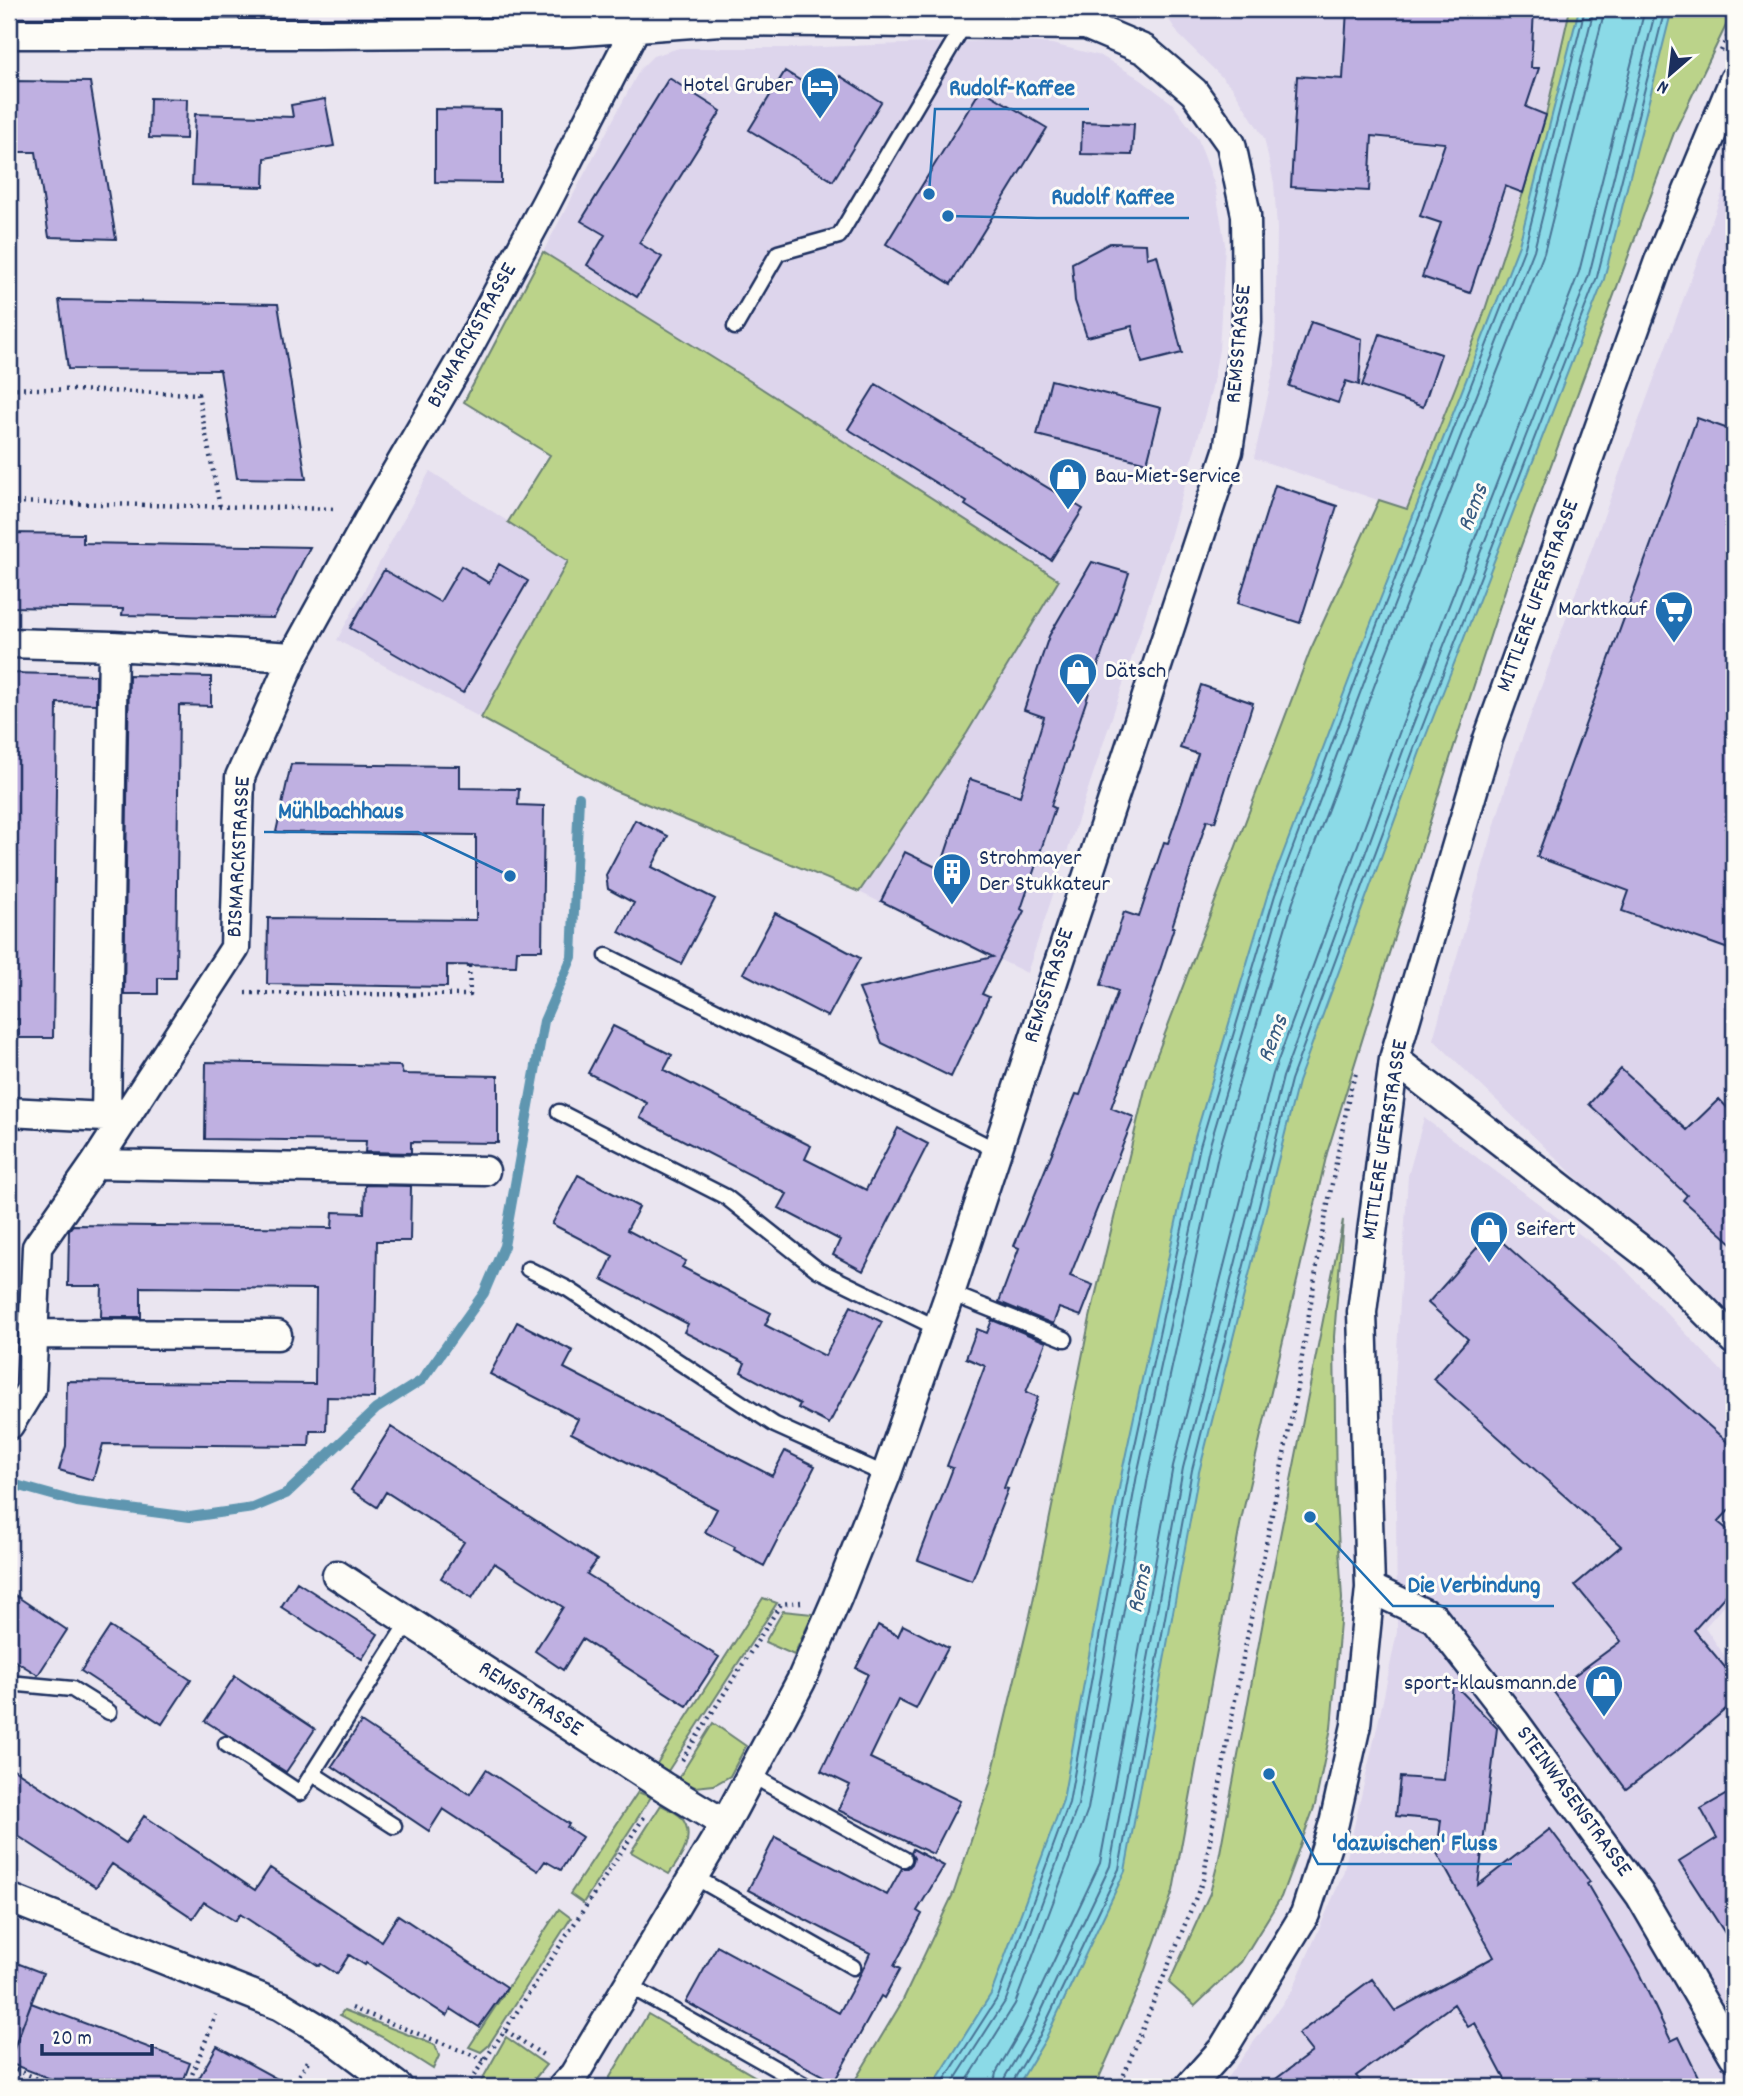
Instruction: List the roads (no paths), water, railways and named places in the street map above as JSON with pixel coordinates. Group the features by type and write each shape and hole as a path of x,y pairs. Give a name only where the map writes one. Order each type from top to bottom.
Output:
{"street":[{"name":"REMSSTRASSE","path":"9,34 540,32 638,18 1086,25 1145,50 1194,92 1231,144 1246,215 1247,322 1228,451 950,1293 886,1475 801,1681 724,1824 568,2081"},
{"name":"BISMARCKSTRASSE","path":"9,1425 31,1390 37,1247 95,1164 115,1118 206,993 235,948 240,776 293,657 463,357 546,203 638,18"},
{"name":"MITTLERE UFERSTRASSE","path":"1189,2087 1223,2049 1305,1914 1334,1823 1356,1725 1370,1588 1362,1312 1394,1059 1488,739 1659,261 1734,80"},
{"path":"9,643 113,646 293,657"},
{"path":"9,1112 115,1118 113,646"},
{"path":"1394,1059 1653,1259 1734,1340"},
{"path":"95,1164 485,1171"},
{"path":"33,1334 277,1335"},
{"name":"REMSSTRASSE","path":"337,1575 724,1824"},
{"name":"STEINWASENSTRASSE","path":"1370,1588 1434,1618 1514,1721 1640,1895 1734,2056"},
{"path":"9,1898 281,2006 326,2033 398,2087"}],"lane":[{"path":"735,327 778,253 839,236 965,23"},
{"path":"607,956 996,1150"},
{"path":"559,1111 726,1198 818,1270 937,1328"},
{"path":"528,1269 568,1289 775,1425 886,1475"},
{"path":"950,1293 1065,1339"},
{"path":"226,1744 300,1793 408,1622"},
{"path":"9,1684 72,1689 109,1712"},
{"path":"313,1774 394,1826"},
{"path":"751,1775 904,1859"},
{"path":"693,1877 853,1967"},
{"path":"628,1984 808,2087"}],"water":[{"name":"Rems","path":"1579,9 1672,9 1604,279 1425,738 1298,1082 1199,1472 1125,1871 1045,2040 1017,2087 932,2087 991,1994 1063,1800 1122,1472 1193,1144 1268,893 1519,245"}],"waterway":[{"path":"9,1483 77,1502 190,1517 253,1508 286,1494 376,1409 422,1380 484,1293 504,1246 544,1021 572,957 579,797"}],"place":[{"name":"Hotel Gruber","path":"820,120"},
{"name":"Rudolf-Kaffee","path":"929,194"},
{"name":"Rudolf Kaffee","path":"948,216"},
{"name":"Bau-Miet-Service","path":"1068,511"},
{"name":"Marktkauf","path":"1674,644"},
{"name":"Dätsch","path":"1078,706"},
{"name":"Mühlbachhaus","path":"510,876"},
{"name":"Strohmayer Der Stukkateur","path":"952,906"},
{"name":"Seifert","path":"1489,1264"},
{"name":"Die Verbindung","path":"1310,1517"},
{"name":"sport-klausmann.de","path":"1604,1718"},
{"name":"'dazwischen' Fluss","path":"1269,1774"}]}
